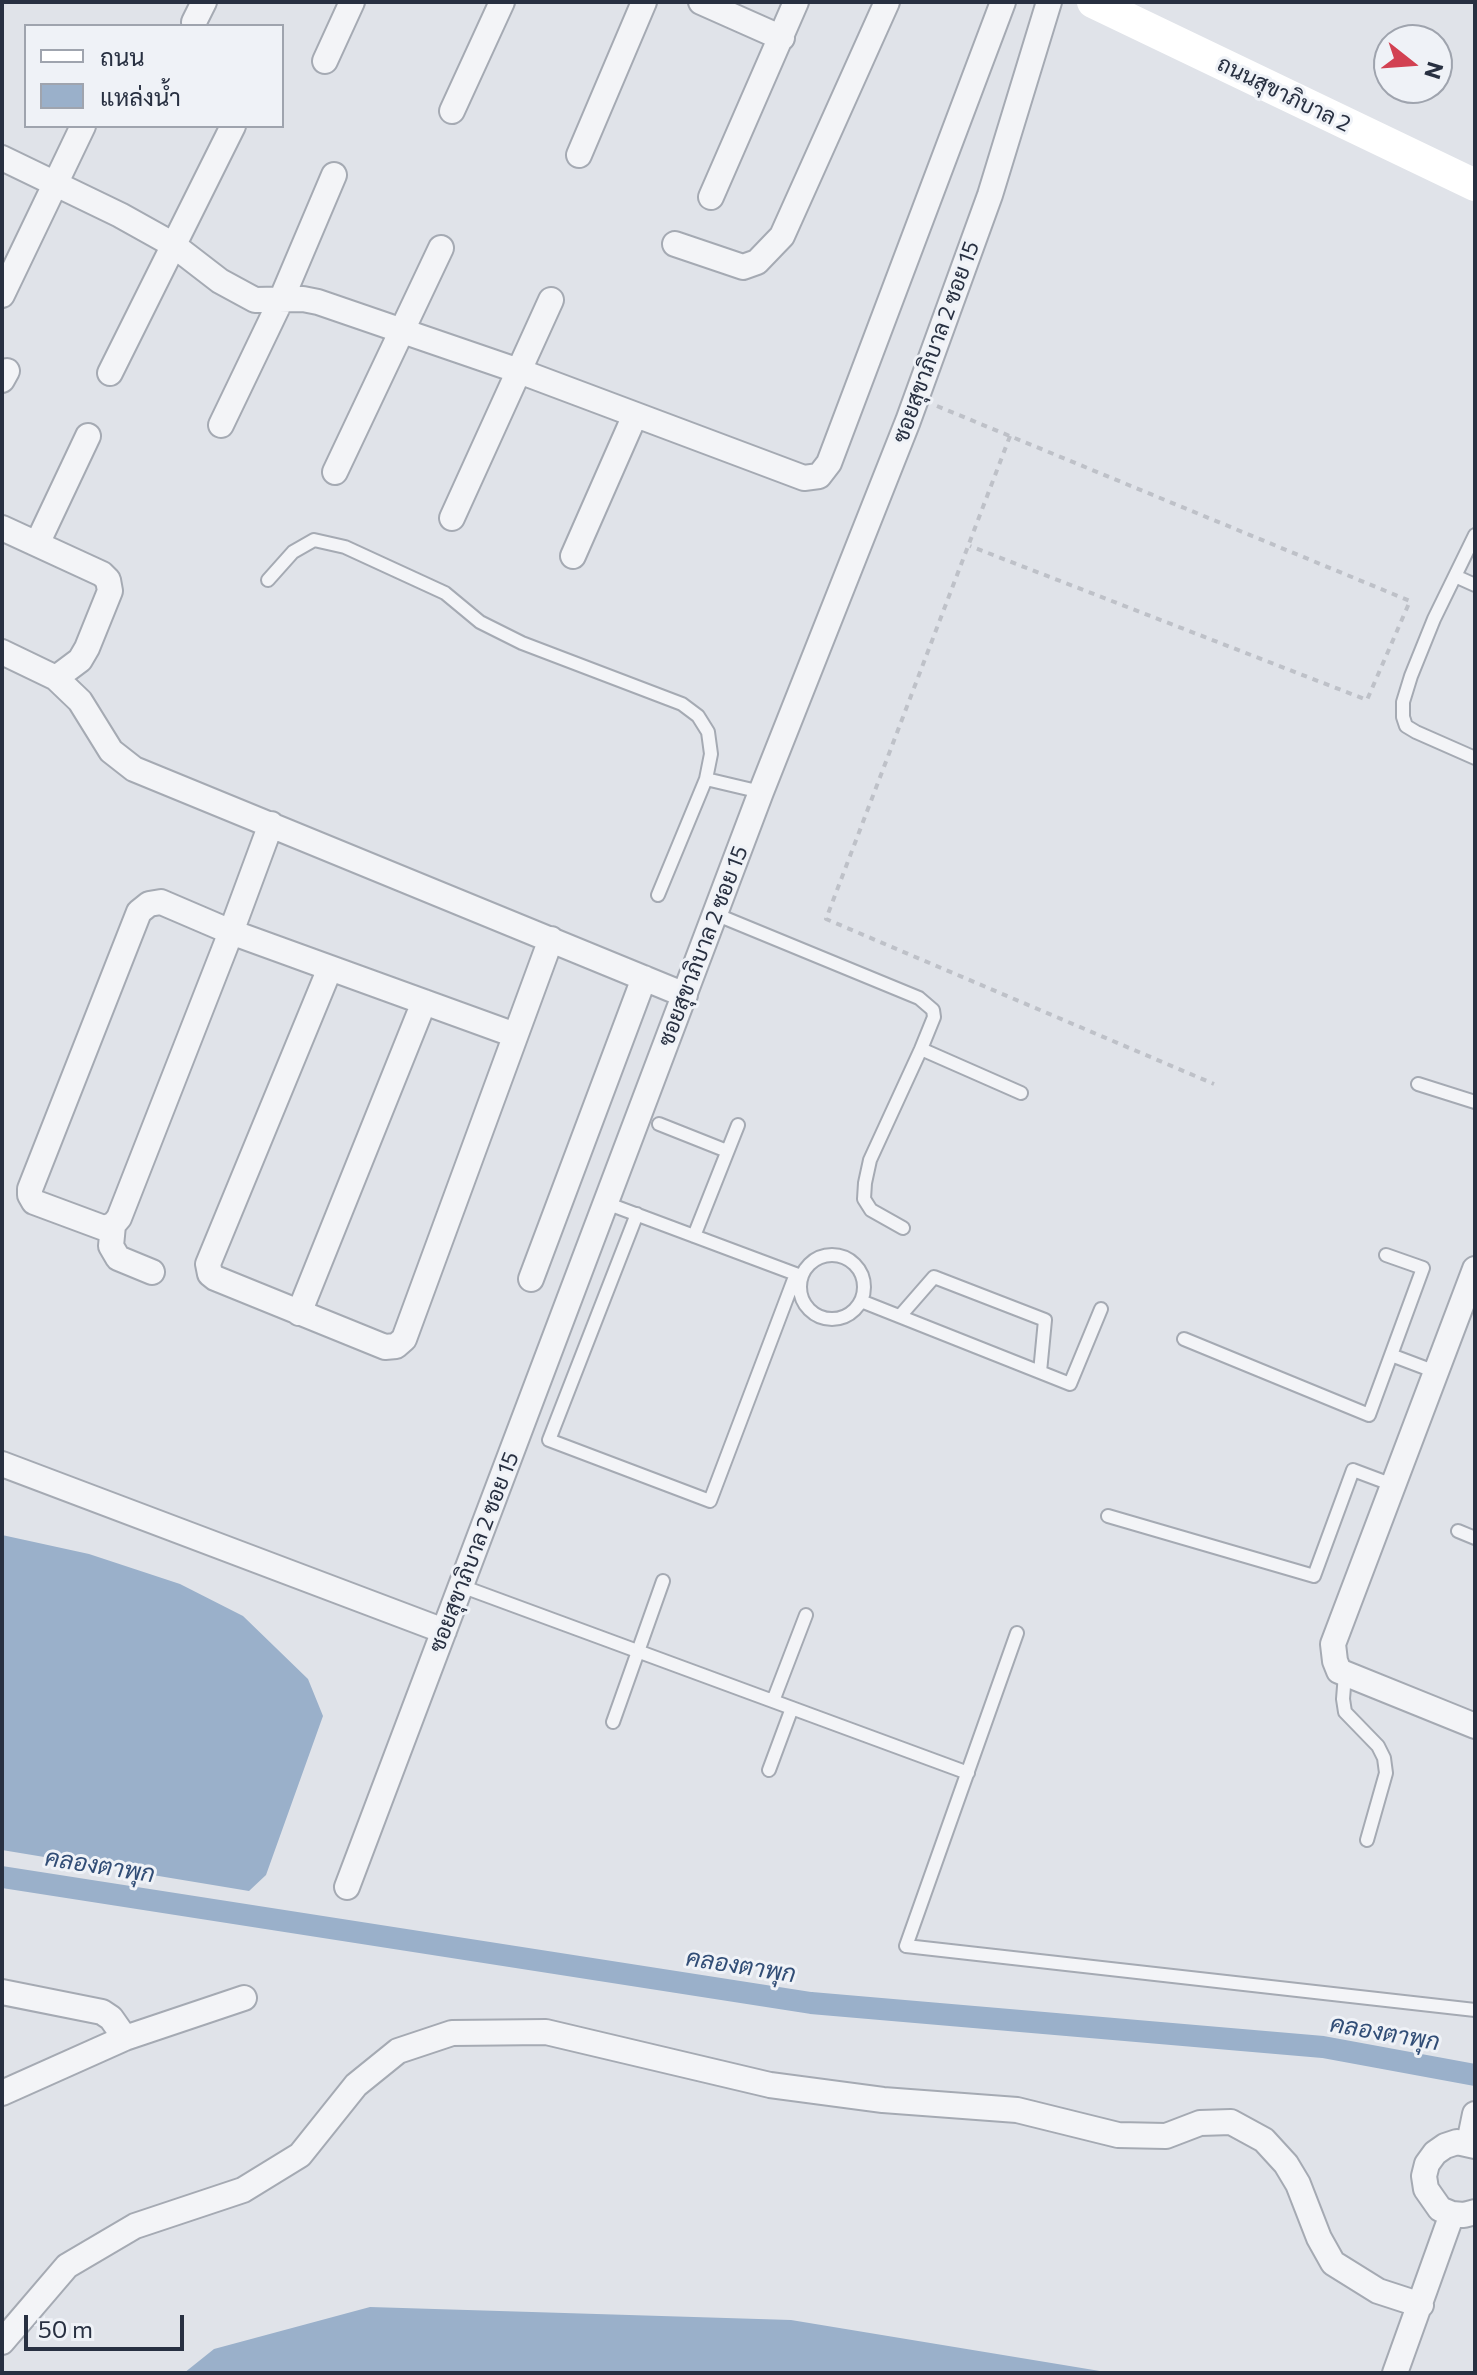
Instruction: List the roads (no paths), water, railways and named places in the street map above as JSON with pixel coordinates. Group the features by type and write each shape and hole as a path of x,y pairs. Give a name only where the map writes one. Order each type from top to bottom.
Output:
{"street":[{"path":"325,61 352,2"},
{"path":"452,111 502,2"},
{"path":"579,155 644,2"},
{"path":"701,2 782,38"},
{"path":"711,197 796,2"},
{"path":"675,244 743,267 757,262 782,236 887,2"},
{"path":"2,158 55,182 172,244 220,281 255,300 318,302 519,371 804,478 819,476 829,463 1003,2"},
{"name":"ซอยสุขาภิบาล 2 ซอย 15","path":"347,1887 761,792 916,398 990,195 1049,2"},
{"name":"ถนนสุขาภิบาล 2","path":"1093,2 1475,185"},
{"path":"2,295 82,128"},
{"path":"110,373 232,128"},
{"path":"221,425 281,300 334,175"},
{"path":"335,472 441,248"},
{"path":"452,518 551,300"},
{"path":"573,556 635,415"},
{"path":"37,544 88,436"},
{"path":"2,528 102,574 108,580 110,591 87,648 80,660 56,678"},
{"path":"2,652 56,678 80,701 111,751 134,769 685,995"},
{"path":"271,824 231,932 119,1218 113,1225 104,1228 34,1202 30,1189 139,912 149,904 161,902 231,932 515,1035"},
{"path":"330,968 208,1264 210,1274 215,1278 385,1347 396,1346 404,1339 551,939"},
{"path":"531,1279 644,978"},
{"path":"299,1313 424,1002"},
{"path":"113,1225 111,1246 118,1258 152,1272"},
{"path":"1475,1269 1333,1644 1339,1671 1475,1726"},
{"path":"2,1464 444,1631"},
{"path":"2,1992 102,2012 111,2018 125,2038"},
{"path":"2,2093 125,2038 244,1998"},
{"path":"2,2342 67,2266 135,2226 243,2190 300,2155 356,2085 398,2051 452,2033 546,2032 770,2085 883,2100 1017,2110 1118,2135 1166,2136 1200,2123 1231,2122 1264,2140 1286,2164 1333,2263 1378,2291 1421,2305"},
{"path":"1395,2373 1421,2305 1464,2213 1440,2209 1426,2189 1424,2176 1427,2164 1445,2146 1457,2142 1472,2144 1475,2114"}],"lane":[{"path":"1475,535 1411,676 1403,702 1406,726 1475,758"},
{"path":"268,580 293,552 314,540 345,547 445,593 480,622 522,643 682,704 698,716 708,732 711,754 706,779 658,895"},
{"path":"1455,576 1475,585"},
{"path":"706,779 761,792"},
{"path":"715,914 928,1003 933,1010 934,1017 921,1049 870,1160 865,1183 864,1199 871,1210 903,1228"},
{"path":"921,1049 1021,1093"},
{"path":"1418,1084 1475,1102"},
{"path":"659,1124 727,1151"},
{"path":"694,1236 738,1125"},
{"path":"606,1203 798,1275"},
{"path":"637,1214 549,1440 578,1451 710,1501 798,1275 812,1260 822,1255 844,1256 861,1271 864,1281 861,1301 847,1316 827,1319 817,1316 802,1301 798,1275"},
{"path":"1184,1339 1369,1415 1423,1268 1386,1255"},
{"path":"900,1316 934,1277 1045,1320 1040,1372"},
{"path":"861,1301 1070,1384 1101,1309"},
{"path":"1391,1355 1436,1372"},
{"path":"1108,1516 1314,1576 1353,1470 1393,1485"},
{"path":"1458,1531 1475,1538"},
{"path":"613,1722 663,1581"},
{"path":"461,1586 968,1773"},
{"path":"773,1701 806,1615"},
{"path":"1017,1633 906,1946 1475,2010"},
{"path":"1345,1674 1345,1712 1378,1746 1386,1773 1367,1840"},
{"path":"769,1770 792,1708"}],"water":[{"path":"2,1535 89,1554 180,1584 243,1616 308,1679 323,1716 266,1875 249,1891 2,1850"},
{"path":"370,2307 791,2320 1112,2373 184,2373 214,2349"}],"waterway":[{"name":"คลองตาพุก","path":"2,1877 811,2003 1323,2047 1475,2075"}]}
